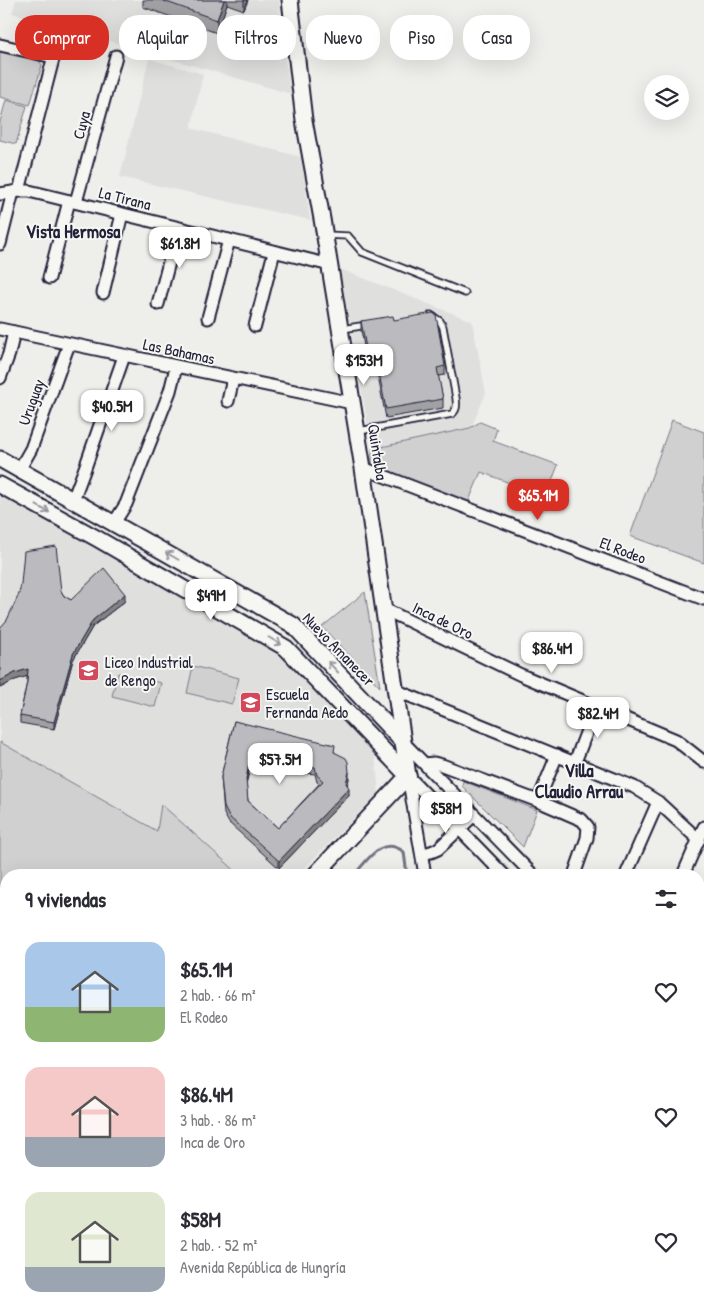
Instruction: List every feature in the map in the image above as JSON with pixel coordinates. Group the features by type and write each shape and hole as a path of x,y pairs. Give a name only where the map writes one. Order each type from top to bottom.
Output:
{"street":[{"name":"Quintalba","path":"290,0 304,120 363,468 408,776"},
{"path":"0,45 15,48"},
{"name":"Cuya","path":"49,278 116,56"},
{"path":"0,244 51,60"},
{"name":"La Tirana","path":"0,194 29,191 330,265"},
{"path":"102,293 122,214"},
{"path":"158,304 178,228"},
{"path":"208,318 229,240"},
{"path":"255,326 274,252"},
{"name":"Las Bahamas","path":"0,329 352,403"},
{"path":"0,378 9,354 14,332"},
{"name":"Uruguay","path":"19,470 31,449 69,344"},
{"path":"62,520 73,500 124,356"},
{"path":"114,523 126,504 170,391 176,366"},
{"path":"228,402 233,378"},
{"name":"Nuevo Amanecer","path":"0,459 293,625 526,869"},
{"name":"El Rodeo","path":"363,468 704,598"},
{"path":"0,485 286,648 498,869"},
{"path":"210,603 219,584"},
{"name":"Inca de Oro","path":"384,609 521,675 676,740 704,762"},
{"path":"367,703 391,696 395,690 575,762 634,787 658,802 699,840"},
{"path":"575,762 596,707"},
{"path":"538,801 557,755"},
{"path":"425,764 434,763 442,765 538,801 582,820 588,827 587,838 576,869"},
{"path":"408,776 425,869"},
{"path":"321,869 408,776"},
{"path":"629,869 658,802"},
{"path":"422,854 438,849 474,815"},
{"path":"686,869 704,827"}],"lane":[{"path":"325,235 348,236 362,252 465,292"},
{"path":"357,431 452,414 456,411 456,398 443,327 430,314 422,315"},
{"path":"340,330 376,323"}],"shaded area":[{"path":"16,0 279,0 280,15 217,15 217,60 285,60 291,94 174,60 207,60 207,15 119,15 119,44 109,41 109,15 19,15 12,13"},
{"path":"0,50 15,53 15,60 38,60 42,65 30,105 0,97"},
{"path":"149,60 153,60 203,74 191,128 301,157 310,220 120,177"},
{"path":"6,100 27,106 16,144 0,140 0,122"},
{"path":"340,269 472,321 486,393 471,428 372,449"},
{"path":"672,420 704,432 704,563 630,536"},
{"path":"480,422 497,429 493,441 558,465 546,497 481,472 468,503 372,464 372,449 470,428"},
{"path":"0,495 276,650 375,755 379,793 304,869 233,869 161,804 157,831 0,742"},
{"path":"365,592 380,687 322,627"},
{"path":"193,666 239,678 232,704 187,693"},
{"path":"118,673 161,683 155,707 112,696"},
{"path":"0,742 157,831 161,804 233,869 0,869"},
{"path":"463,781 537,810 523,847 462,786"}],"building":[{"path":"161,0 224,0 219,15 217,15 217,20"},
{"path":"433,313 436,315 445,366 437,368 443,399 386,409 374,347 366,348 361,321 393,316 394,320"},
{"path":"56,546 61,591 64,596 71,600 104,568 125,594 93,620 73,654 54,722 20,716 28,669 0,681 0,628 7,620 19,594 24,551"},
{"path":"234,721 335,745 334,752 346,758 348,762 349,772 346,783 349,788 279,861 229,817 224,807 221,777","holes":["252,750 306,763 306,766 315,767 317,775 323,781 278,828 248,801 246,779"]}],"waterway":[{"path":"359,869 376,852 388,846 396,847 404,852 406,869"}],"place":[{"name":"Liceo Industrial de Rengo","path":"89,671"},
{"name":"Escuela Fernanda Aedo","path":"250,703"}],"district":[{"name":"Vista Hermosa","path":"73,231"},
{"name":"Villa Claudio Arrau","path":"579,780"}]}
